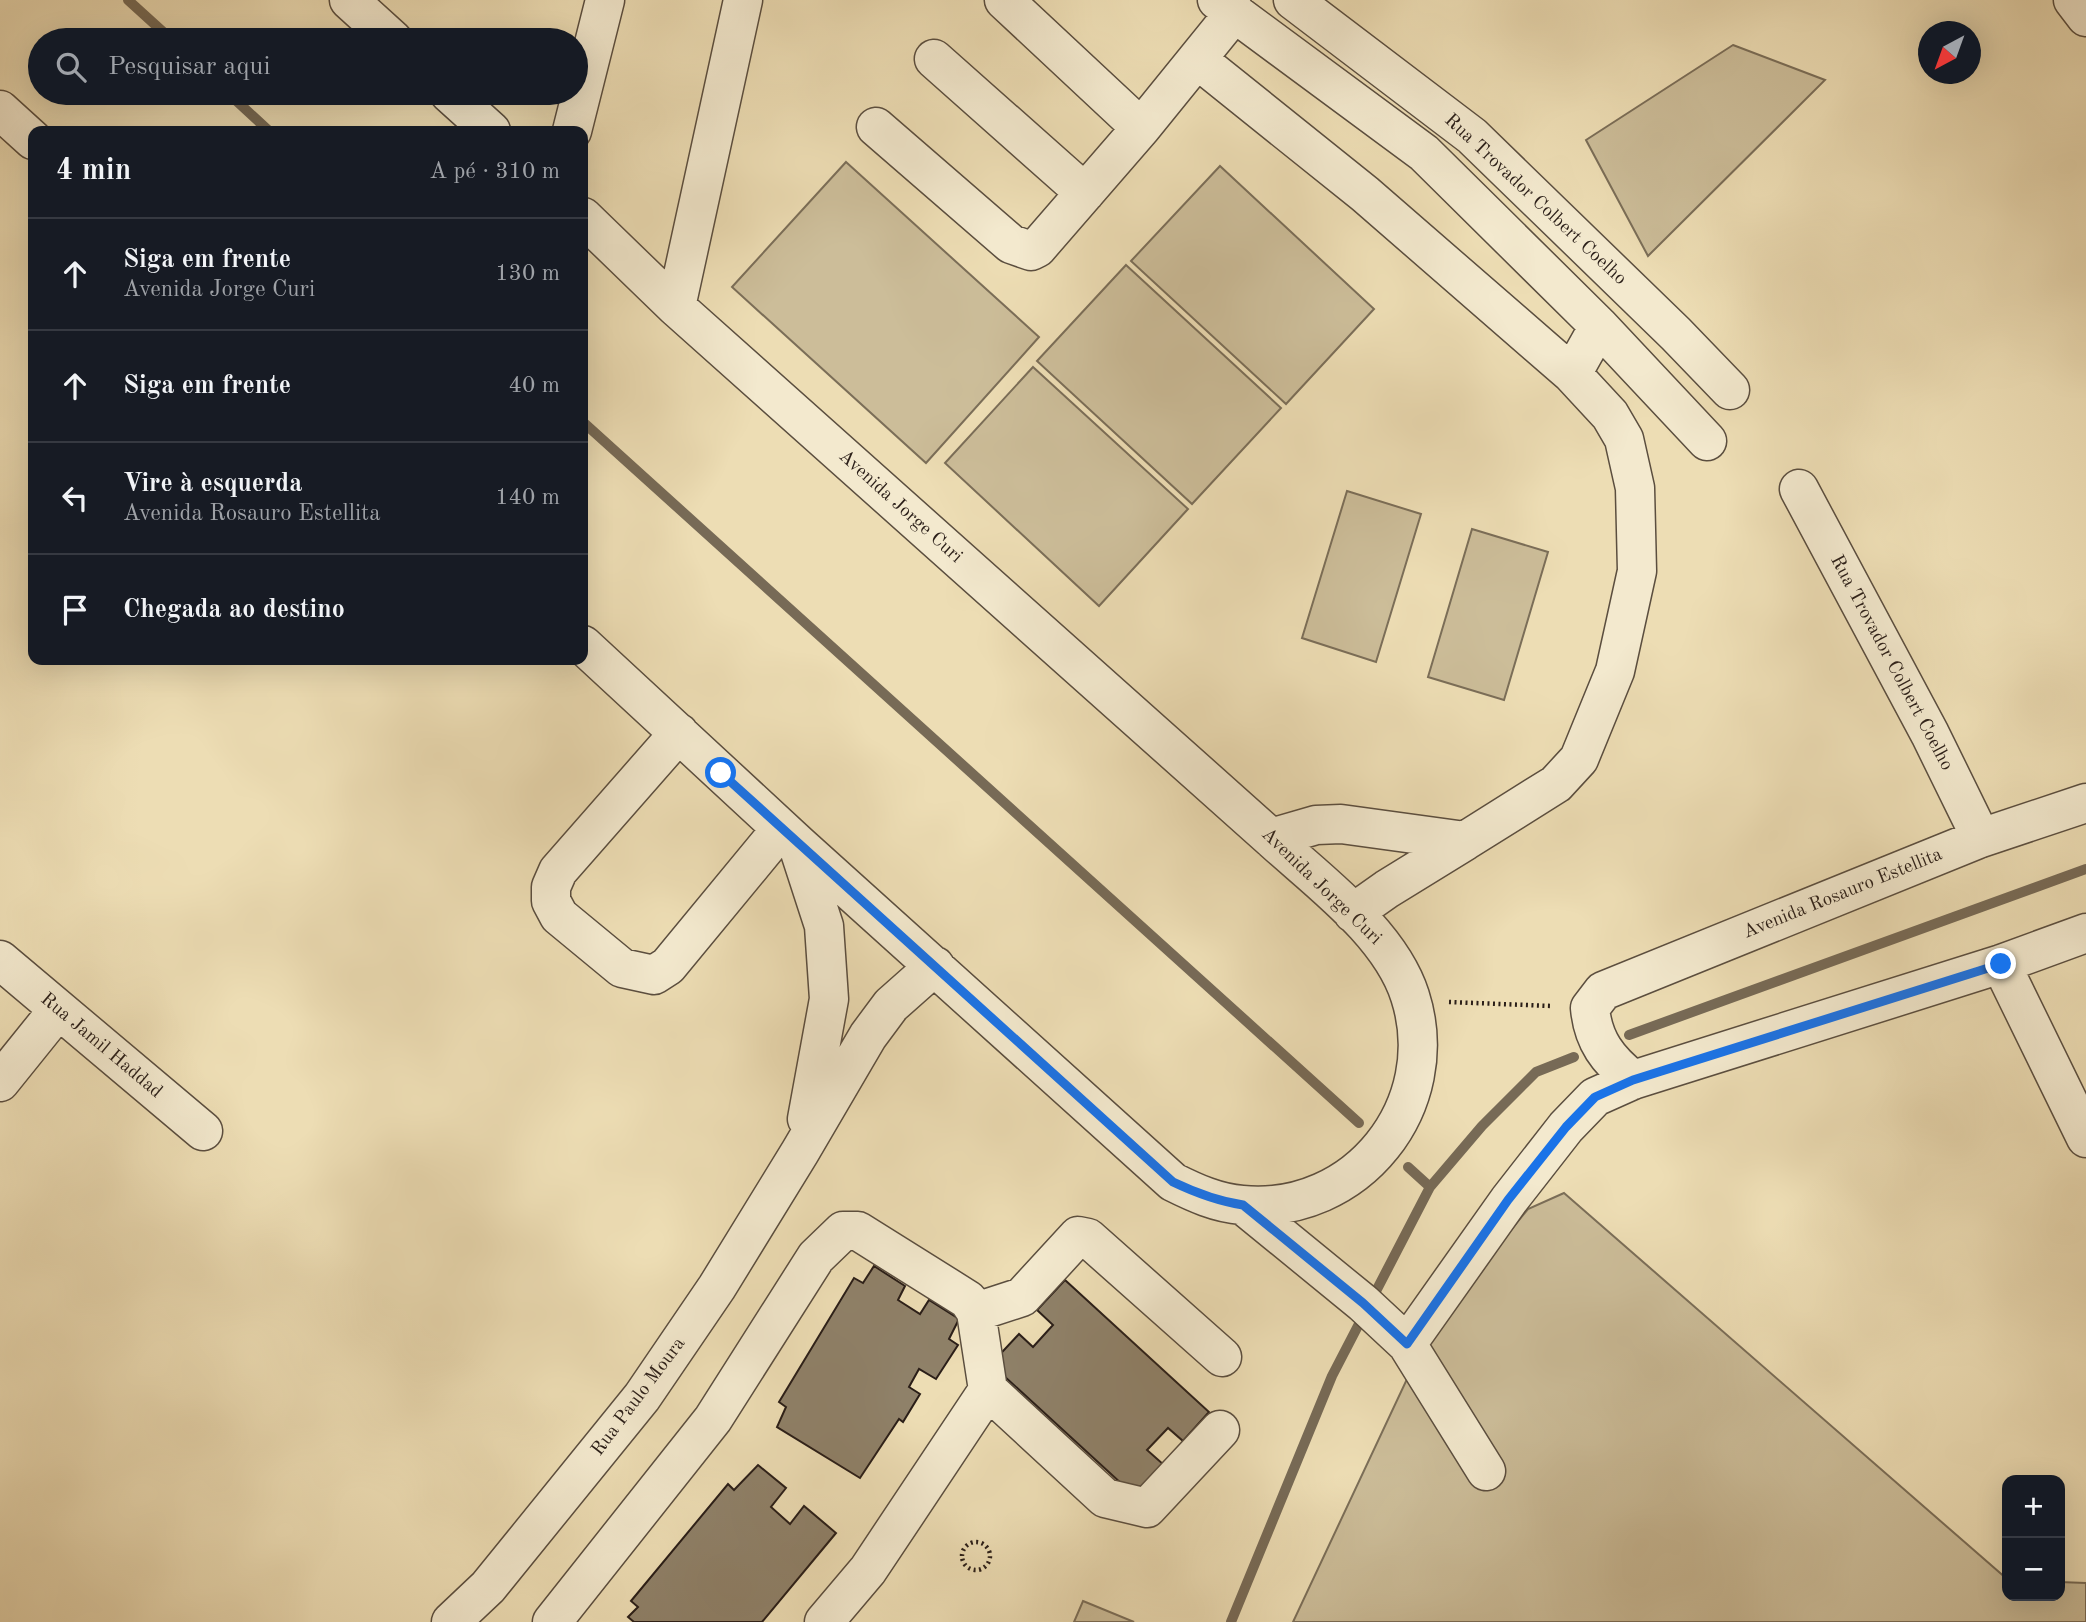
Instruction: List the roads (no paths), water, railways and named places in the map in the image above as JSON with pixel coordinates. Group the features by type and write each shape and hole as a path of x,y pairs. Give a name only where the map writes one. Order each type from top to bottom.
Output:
{"street":[{"path":"349,0 380,28"},
{"path":"588,67 605,0"},
{"path":"676,307 743,0"},
{"path":"1004,0 1141,128"},
{"name":"Rua Trovador Colbert Coelho","path":"1293,0 1472,136 1730,390"},
{"path":"2073,0 2086,17"},
{"path":"876,127 1011,244 1031,251 1037,248 1198,60 1226,6 1424,153 1599,326 1707,441"},
{"path":"934,59 1085,193"},
{"path":"1198,60 1365,194 1572,374 1610,415 1624,439 1635,488 1637,571 1615,671 1579,759 1556,784 1353,913"},
{"path":"462,105 485,126"},
{"path":"573,126 579,105"},
{"path":"0,110 28,135"},
{"name":"Avenida Jorge Curi","path":"588,222 676,307 1271,838 1353,913 1384,946 1410,996 1418,1033 1417,1069 1408,1104 1394,1131 1376,1155 1349,1178 1317,1195 1293,1202 1265,1206 1222,1202 1173,1182 789,837 588,650"},
{"path":"1572,374 1599,326"},
{"name":"Rua Trovador Colbert Coelho","path":"1799,489 1930,734 1981,838"},
{"path":"679,733 558,871 551,887 551,901 559,916 622,968 654,975 667,966 789,837"},
{"name":"Avenida Rosauro Estellita","path":"1633,1080 1618,1068 1603,1050 1592,1028 1597,1000 1981,838 2086,803"},
{"path":"1271,838 1316,825 1341,824 1465,841"},
{"name":"Rua Paulo Moura","path":"789,837 824,926 829,999 800,1152"},
{"path":"1385,1324 1508,1200 1566,1127 1595,1097 1633,1080 2001,964 2086,933"},
{"name":"Rua Jamil Haddad","path":"0,960 202,1131"},
{"path":"2001,964 2086,1138"},
{"name":"Rua Paulo Moura","path":"458,1620 488,1587 642,1397 717,1287 875,1026 891,1004 935,966"},
{"path":"0,1082 58,1010"},
{"path":"1243,1205 1385,1324 1486,1471"},
{"path":"552,1622 713,1419 816,1257 844,1231 858,1231 968,1300 975,1312 988,1390 1105,1498 1147,1508 1220,1430"},
{"path":"975,1312 1022,1297 1078,1236 1088,1238 1222,1357"},
{"path":"824,1622 868,1570 988,1390"}],"waterway":[{"path":"128,0 159,28"},
{"path":"241,105 264,126"},
{"path":"588,427 1359,1123"},
{"path":"1629,1035 2086,869"},
{"path":"1231,1622 1332,1376 1430,1187 1482,1126 1536,1072 1574,1057"},
{"path":"1408,1167 1430,1187"}]}
